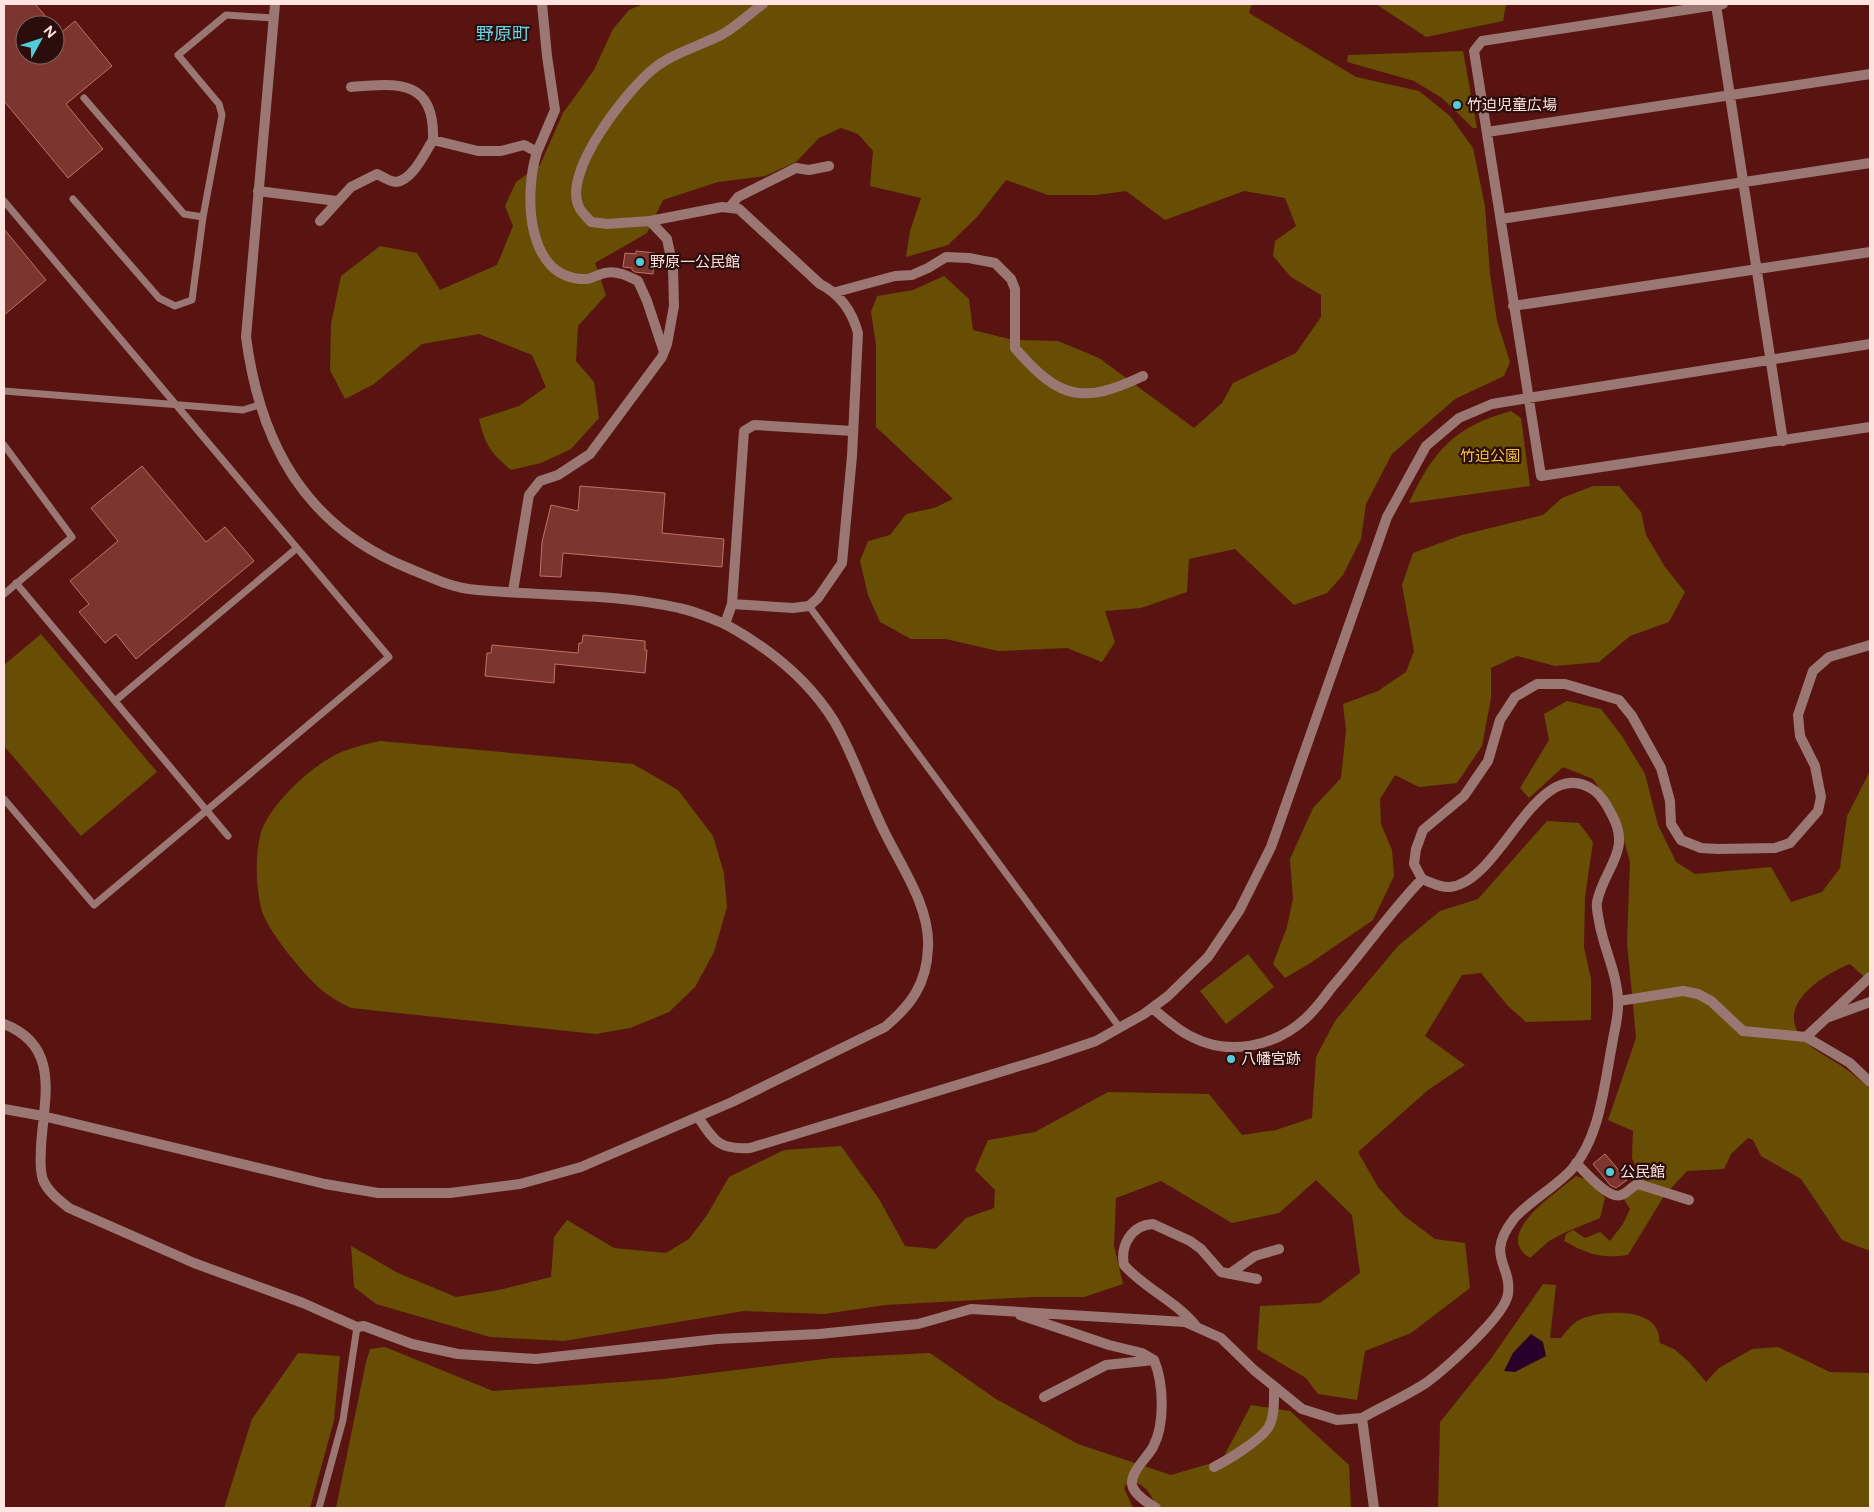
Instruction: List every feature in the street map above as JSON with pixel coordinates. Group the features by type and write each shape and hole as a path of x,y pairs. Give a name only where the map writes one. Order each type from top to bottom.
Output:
{"street":[{"path":"4,1109 43,1116 325,1184 378,1193 450,1193 520,1184 581,1166 732,1102 885,1027 905,1010 916,994 924,976 928,947 926,922 913,890 834,722 813,692 784,662 758,641 725,624 681,608 642,601 467,588 431,578 390,561 350,536 313,504 283,462 259,405 251,376 246,337 275,4"},
{"path":"542,4 555,110 534,162 532,224 539,250 554,268 564,274 587,279 606,272 616,272 638,281 647,300 664,352"},
{"path":"732,604 793,608 809,606 818,598 842,563 853,431 858,333 854,318 836,292 820,284 748,216 730,207 650,221 607,224 591,222 578,206 576,187 579,172 590,149 609,119 652,70 725,33 763,4"},
{"path":"1783,441 1730,96 1720,4 1660,8 1482,41 1474,51 1541,476 1783,441 1870,427"},
{"path":"1487,132 1870,74"},
{"path":"320,221 351,187 377,174 390,181 402,180 414,170 433,140 434,122 426,101 411,87 382,84 351,87"},
{"path":"433,140 478,151 501,151 524,145 537,152"},
{"path":"1500,219 1870,163"},
{"path":"730,207 738,197 796,168 809,170 829,166"},
{"path":"258,191 337,201"},
{"path":"513,592 529,495 540,481 558,475 590,454 664,352 672,327 675,287 673,267 667,239 650,221"},
{"path":"1513,306 1870,252"},
{"path":"836,292 895,276 912,274 928,268 946,257 969,258 996,263 1012,279 1015,289 1015,348 1041,375 1071,391 1091,395 1119,388 1143,376"},
{"path":"698,1116 713,1140 730,1149 750,1148 1046,1058 1096,1041 1120,1028 1152,1008 1208,957 1239,911 1271,847 1387,517 1426,446 1459,418 1492,404 1870,344"},
{"path":"725,624 732,604 744,431 754,425 853,431"},
{"path":"4,1024 16,1028 29,1039 40,1053 45,1068 46,1092 40,1167 44,1181 53,1196 69,1208 194,1263 303,1303 357,1326 364,1326 412,1344 458,1354 536,1359 717,1339 819,1334 918,1324 972,1309 1185,1322 1221,1338 1274,1387 1302,1409 1337,1420 1362,1418 1424,1384 1438,1373 1470,1344 1500,1311 1508,1298 1508,1290 1499,1251 1503,1237 1514,1218 1543,1195 1576,1163 1590,1139 1599,1108 1618,1001 1601,935 1596,903 1620,846 1620,834 1606,803 1595,792 1568,782 1558,785 1549,791 1487,863 1462,884 1447,888 1422,879 1414,864 1416,849 1423,830 1464,796 1488,760 1500,720 1515,697 1537,684 1565,684 1619,700 1632,716 1661,768 1670,801 1671,824 1681,840 1701,848 1718,849 1775,848 1790,843 1818,811 1821,797 1815,766 1800,736 1798,715 1813,671 1829,657 1870,645"},
{"path":"1152,1008 1185,1033 1211,1044 1231,1047 1250,1046 1277,1038 1305,1019 1347,970 1402,900 1422,879"},
{"path":"1806,1037 1870,977"},
{"path":"1618,1001 1683,991 1698,994 1711,1001 1744,1031 1806,1037 1850,1063 1870,1082"},
{"path":"1828,1017 1870,1002"},
{"path":"1576,1163 1600,1186 1614,1195 1619,1196 1638,1184 1689,1200"},
{"path":"1197,1327 1182,1309 1142,1283 1124,1265 1123,1253 1126,1242 1136,1231 1153,1224 1190,1241 1201,1249 1221,1272 1257,1279"},
{"path":"1229,1274 1255,1256 1279,1249"},
{"path":"1012,1311 1044,1324 1142,1353 1154,1360 1160,1388 1161,1424 1156,1441 1135,1471 1132,1482 1133,1487 1144,1499 1156,1508"},
{"path":"1044,1397 1106,1365 1154,1360"},
{"path":"1214,1467 1234,1456 1267,1430 1274,1402 1274,1387"},
{"path":"1362,1418 1374,1508"}],"lane":[{"path":"73,199 159,298 175,306 188,303 194,295 203,217 222,115 221,109 178,55 226,15 273,18"},
{"path":"84,98 184,214 203,217"},
{"path":"4,201 389,657 94,905 5,803"},
{"path":"4,391 242,410 259,405"},
{"path":"4,445 72,537 4,594"},
{"path":"115,701 297,548"},
{"path":"16,583 228,836"},
{"path":"809,606 1120,1028"},
{"path":"319,1508 343,1420 357,1326"}],"green space":[{"path":"643,4 1256,4 1251,6 1249,13 1356,77 1419,91 1450,116 1473,148 1485,206 1490,274 1497,321 1510,362 1504,376 1455,399 1392,454 1366,504 1361,539 1343,575 1327,593 1294,605 1235,549 1189,559 1187,592 1141,608 1105,611 1115,642 1102,662 1067,648 998,651 946,639 911,639 880,622 868,595 860,561 868,541 890,535 906,514 934,508 953,499 876,427 876,345 871,312 877,296 913,290 944,276 969,299 973,330 1013,340 1058,341 1099,358 1194,428 1222,403 1233,383 1296,353 1321,317 1321,295 1291,277 1273,256 1275,241 1296,226 1285,198 1244,191 1165,220 1126,191 1096,195 1048,195 1006,180 977,217 948,245 906,257 910,231 921,198 870,186 873,151 858,134 841,128 819,138 796,162 765,176 718,182 663,200 647,233 595,263 606,295 578,326 576,361 594,382 599,418 571,449 541,463 511,470 498,459 486,442 479,419 519,406 546,387 532,355 479,334 422,344 374,384 345,399 330,370 331,324 341,276 380,246 417,253 440,290 497,265 513,226 505,206 516,182 540,165 563,113 594,70 613,29 629,10"},
{"path":"1376,4 1506,4 1503,21 1426,37"},
{"path":"1463,51 1477,128 1473,128 1442,98 1414,81 1347,62 1348,55"},
{"name":"竹迫公園","path":"1511,411 1521,418 1530,486 1409,503 1427,469 1448,443 1475,424"},
{"path":"1593,486 1619,486 1641,512 1646,535 1665,567 1685,592 1669,622 1630,636 1599,662 1555,666 1517,656 1491,668 1491,698 1482,746 1457,783 1419,787 1395,775 1380,799 1381,824 1392,850 1394,876 1373,920 1285,978 1273,964 1287,927 1293,899 1290,859 1313,808 1341,778 1346,730 1343,704 1378,691 1406,672 1414,651 1402,585 1413,553 1462,535 1543,515 1562,498"},
{"path":"41,634 157,772 81,836 4,746 4,665"},
{"path":"1567,701 1601,709 1622,736 1645,774 1658,825 1676,862 1695,874 1771,867 1791,902 1822,892 1840,868 1847,816 1870,771 1870,982 1850,964 1838,969 1813,985 1803,995 1796,1006 1794,1018 1797,1031 1808,1044 1836,1062 1870,1089 1870,1251 1842,1240 1801,1179 1761,1156 1753,1140 1748,1138 1731,1154 1724,1169 1687,1171 1664,1196 1628,1255 1602,1256 1580,1249 1564,1241 1566,1234 1573,1230 1585,1238 1600,1232 1610,1241 1623,1224 1630,1209 1622,1196 1638,1172 1632,1158 1633,1131 1608,1120 1636,1038 1627,942 1630,862 1616,813 1593,779 1563,767 1529,798 1520,788 1549,740 1544,714"},
{"path":"380,741 633,764 678,790 713,836 724,873 727,907 714,952 695,987 669,1012 630,1028 596,1034 351,1008 328,995 310,979 289,955 265,918 261,908 257,881 257,853 260,836 270,814 288,792 320,764 342,752"},
{"path":"1547,821 1579,823 1593,842 1585,897 1584,947 1591,979 1591,1020 1526,1022 1507,1005 1481,973 1462,975 1425,1036 1465,1065 1428,1090 1358,1152 1378,1187 1403,1215 1435,1239 1465,1243 1470,1288 1411,1333 1365,1351 1357,1400 1318,1394 1306,1378 1257,1349 1260,1306 1320,1303 1360,1273 1352,1215 1316,1180 1279,1213 1232,1223 1161,1181 1116,1198 1114,1246 1123,1284 1084,1297 1034,1297 885,1305 824,1314 744,1311 564,1341 490,1337 376,1304 354,1287 351,1246 398,1273 456,1297 499,1290 551,1277 554,1237 567,1220 614,1248 666,1253 689,1239 707,1215 729,1177 784,1150 841,1146 879,1199 905,1246 936,1249 966,1218 994,1208 995,1190 975,1170 988,1140 1035,1132 1108,1092 1209,1094 1242,1135 1276,1130 1312,1118 1316,1057 1335,1021 1398,946 1440,911 1478,899"},
{"path":"1248,954 1274,987 1226,1024 1200,991"},
{"path":"1576,1176 1591,1181 1605,1198 1600,1218 1549,1241 1530,1258 1520,1248 1518,1237 1523,1226 1543,1203"},
{"path":"1543,1284 1556,1285 1550,1338 1561,1338 1577,1321 1585,1318 1607,1313 1631,1314 1650,1321 1656,1328 1660,1343 1674,1349 1689,1362 1706,1382 1719,1368 1752,1349 1778,1347 1830,1372 1870,1373 1870,1508 1438,1508 1440,1422 1490,1360"},
{"path":"385,1347 493,1391 663,1379 832,1358 930,1353 996,1399 1078,1444 1171,1475 1222,1460 1251,1405 1290,1411 1349,1465 1351,1508 1157,1508 1153,1498 1143,1486 1134,1482 1128,1482 1124,1488 1133,1508 336,1508 366,1362 370,1349"},
{"path":"298,1353 340,1356 334,1420 310,1508 224,1508 252,1419"}],"shaded area":[{"path":"1531,1334 1543,1342 1546,1356 1515,1372 1504,1371 1513,1353"}],"building":[{"path":"4,4 35,4 44,15 15,15 15,65 65,65 65,30 75,21 112,66 66,104 103,149 68,178 4,101"},
{"path":"4,229 46,280 4,315"},
{"name":"野原一公民館","path":"636,251 655,253 653,274 635,272 632,268 623,267 625,253 636,254"},
{"path":"142,466 206,542 225,527 254,561 136,659 116,634 105,643 79,612 89,604 70,581 118,541 91,508"},
{"path":"580,486 665,493 662,533 724,539 722,567 563,553 561,577 540,576 542,542 551,505 578,511"},
{"path":"583,635 645,641 645,650 647,650 645,673 555,664 554,683 485,676 487,653 491,653 492,645 578,653 579,643 582,643"},
{"name":"公民館","path":"1605,1154 1627,1180 1616,1188 1610,1185 1593,1164"}],"place":[{"name":"竹迫児童広場","path":"1457,105"},
{"name":"野原一公民館","path":"640,262"},
{"name":"八幡宮跡","path":"1231,1059"},
{"name":"公民館","path":"1610,1172"}],"district":[{"name":"野原町","path":"503,34"}]}
